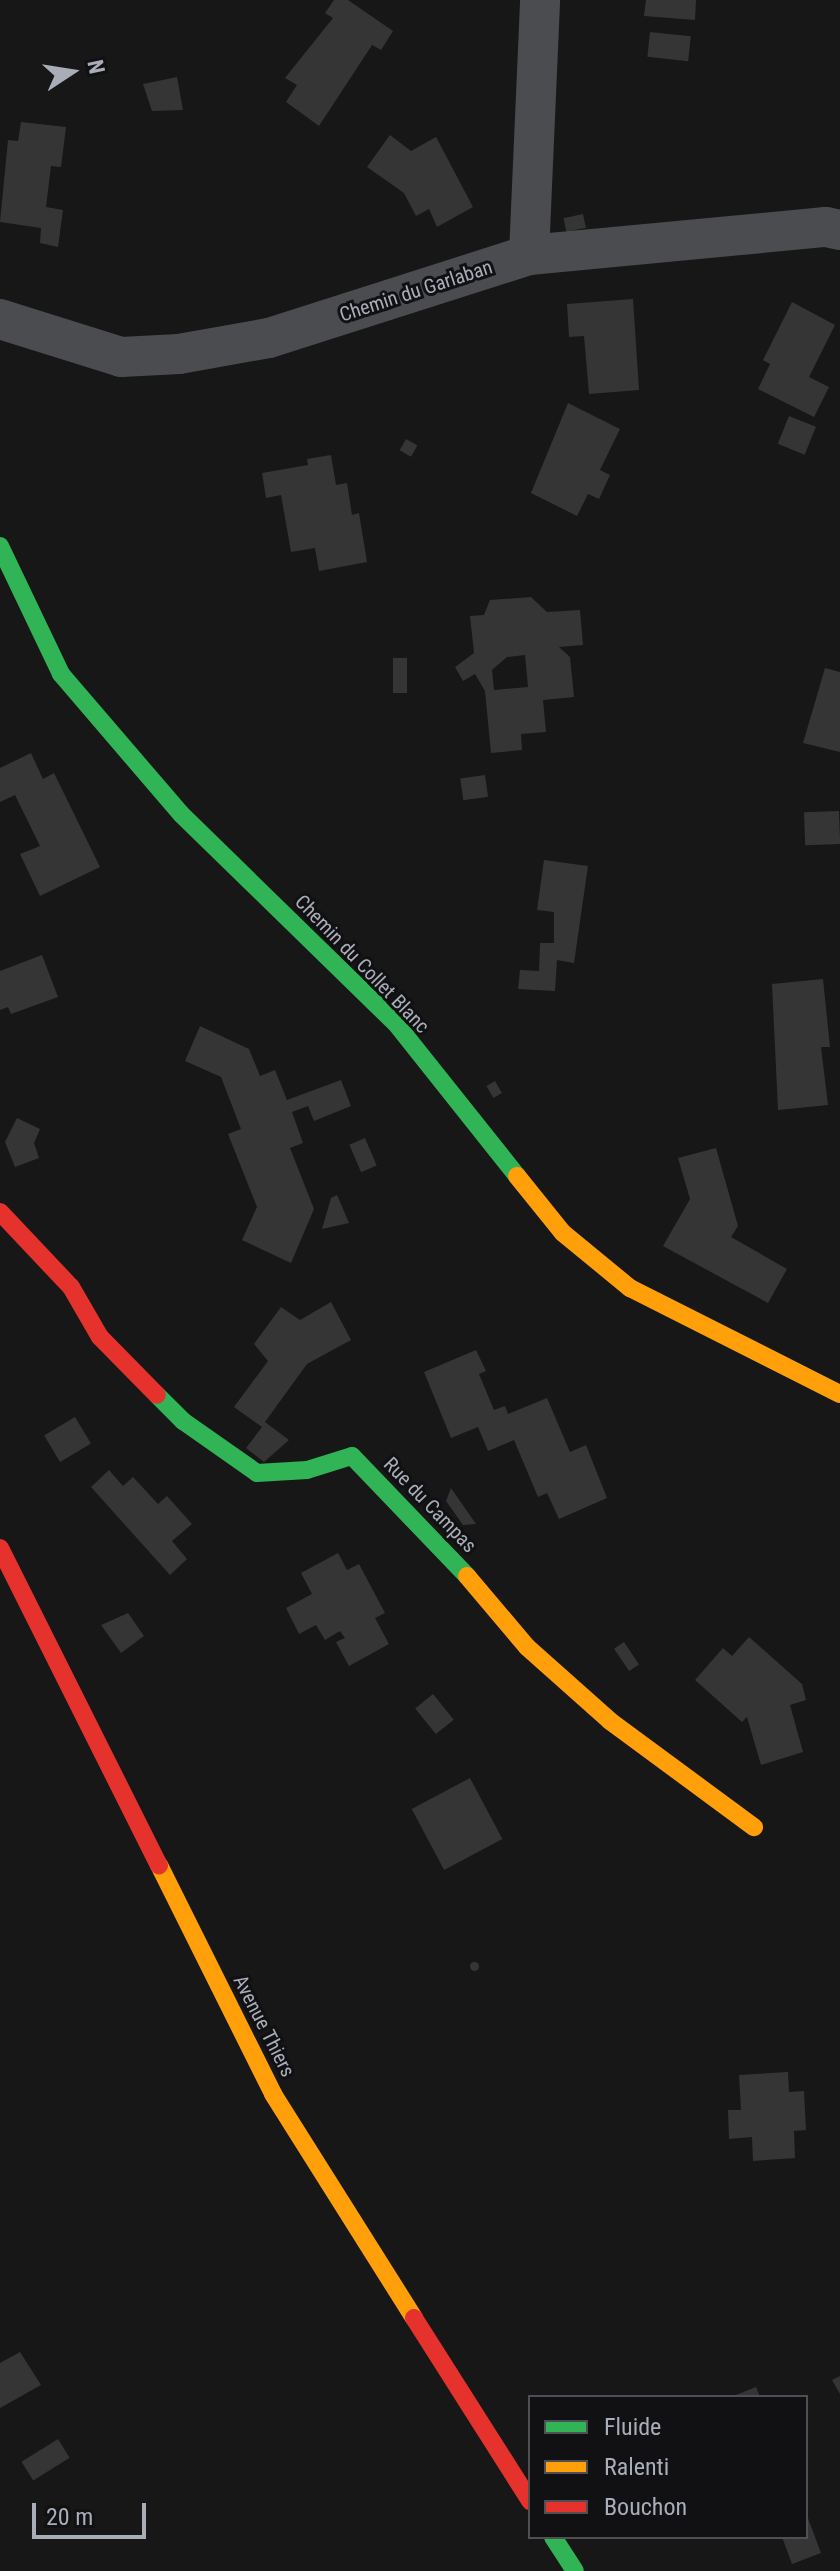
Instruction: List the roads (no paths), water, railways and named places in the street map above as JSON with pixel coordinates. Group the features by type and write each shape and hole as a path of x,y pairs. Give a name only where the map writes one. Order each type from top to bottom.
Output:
{"street":[{"path":"529,255 540,0"},
{"name":"Chemin du Garlaban","path":"0,319 121,357 179,354 269,338 529,255 826,227 840,230"},
{"name":"Chemin du Collet Blanc","path":"0,546 61,674 181,814 397,1025 563,1233 630,1288 840,1394"},
{"name":"Rue du Campas","path":"0,1212 71,1287 100,1337 183,1421 257,1473 307,1470 352,1456 438,1542 527,1647 610,1721 754,1827"},
{"name":"Avenue Thiers","path":"0,1548 273,2094 528,2498"},
{"path":"554,2539 575,2571"}]}
